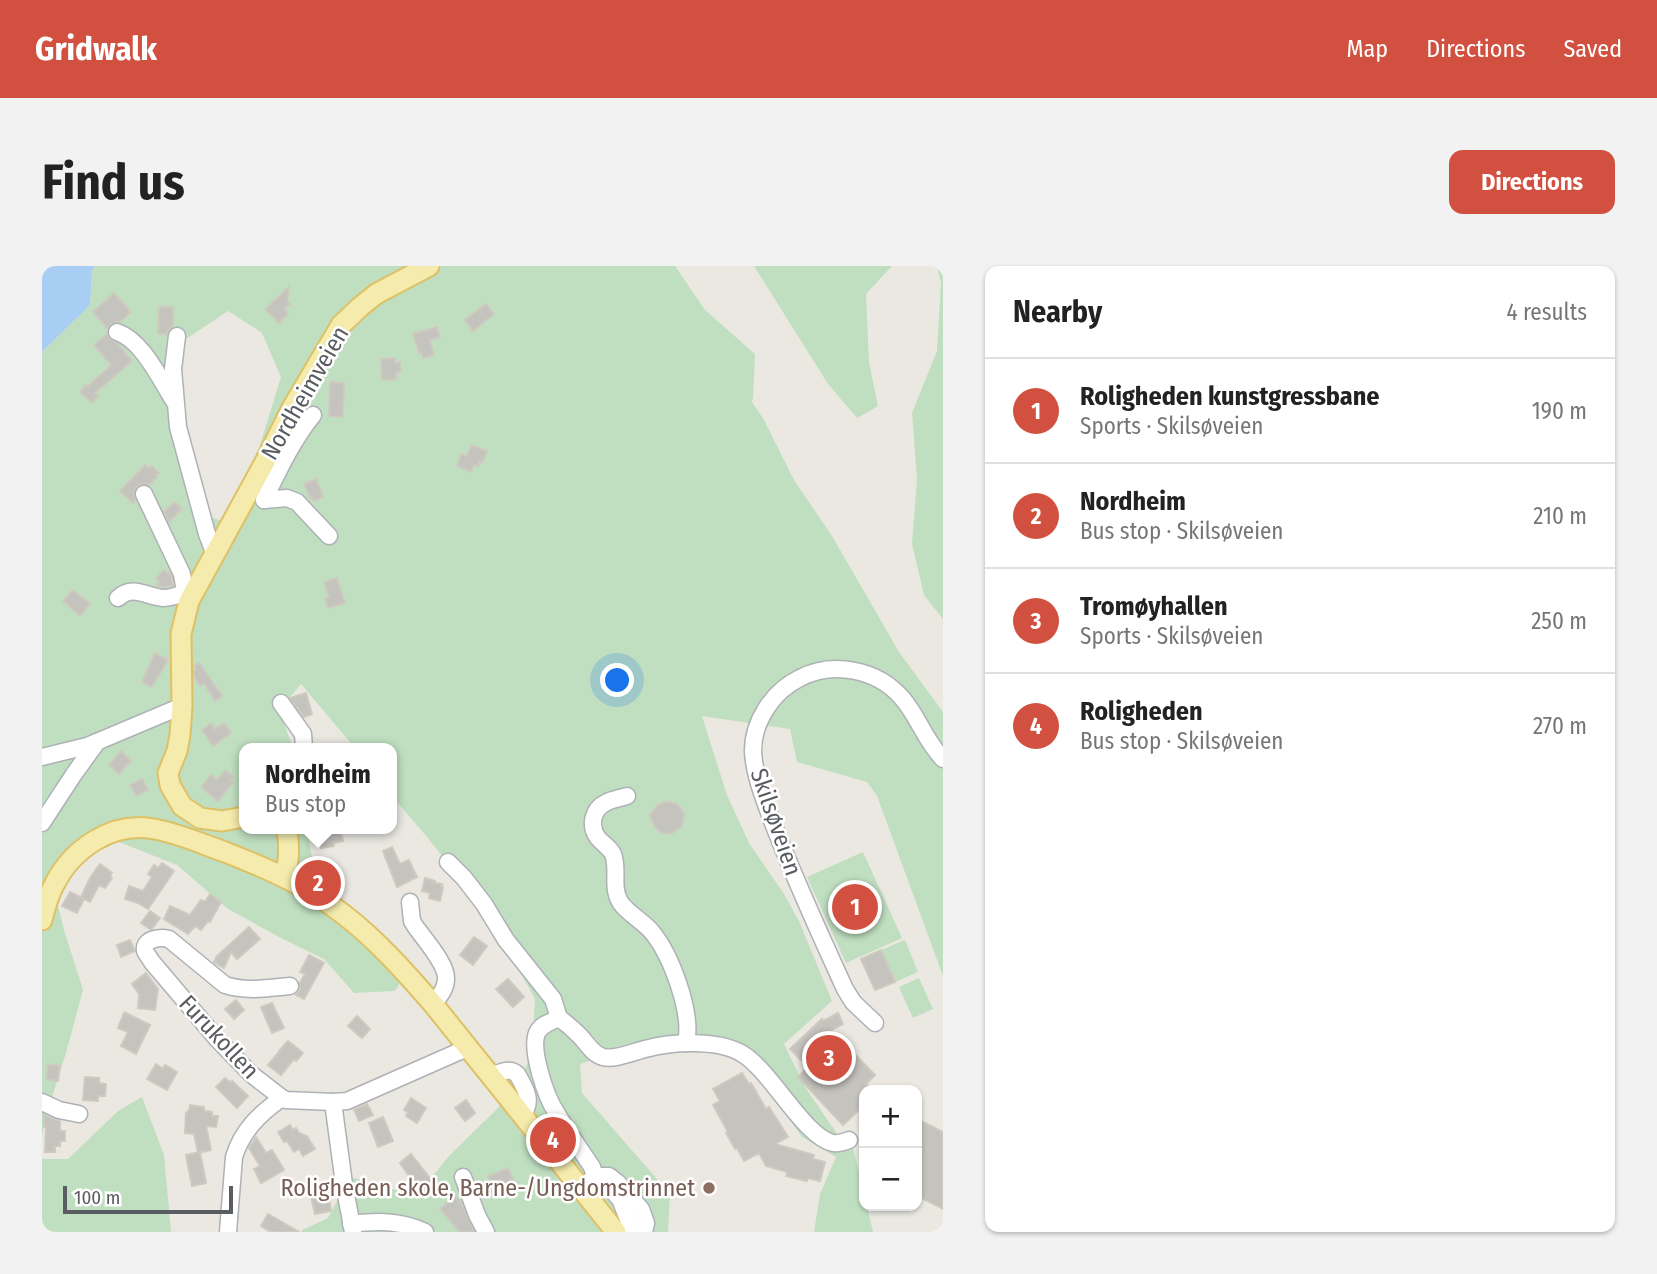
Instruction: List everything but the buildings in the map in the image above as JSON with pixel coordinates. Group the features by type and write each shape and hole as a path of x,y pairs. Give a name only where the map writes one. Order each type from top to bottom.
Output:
{"main road":[{"name":"Nordheimveien","path":"239,818 222,821 200,818 182,806 170,785 168,773 180,735 181,634 187,596 341,325 376,294 429,266"},
{"path":"42,920 48,897 63,869 76,855 107,834 133,828 152,828 183,837 285,877 343,914 402,968 522,1115 588,1183 616,1232"},
{"path":"264,867 287,838"},
{"path":"285,877 287,838"}],"street":[{"path":"117,332 126,335 135,343 176,403"},
{"path":"177,336 173,369 178,427 214,552"},
{"path":"313,415 290,448 264,500 287,498 298,502 329,537"},
{"path":"118,598 130,591 165,598 187,596 182,573 144,494"},
{"name":"Skilsøveien","path":"875,1023 853,1002 845,989 797,883 756,775 753,748 755,736 765,711 784,689 811,673 842,669 869,675 892,688 909,708 929,743 943,759"},
{"path":"281,703 303,734 304,743"},
{"path":"42,757 87,746 182,706"},
{"path":"42,823 97,742"},
{"path":"627,796 609,800 602,805 593,818 592,826 597,837 614,856 615,887 620,902 653,933 672,966 688,1026 686,1043"},
{"path":"448,862 484,904 506,940 553,999 559,1018 581,1037 592,1051 601,1057 611,1057 658,1045 686,1043 719,1046 740,1053 758,1068 815,1132 832,1143 849,1140"},
{"path":"410,902 415,926 445,970 445,986 433,1004"},
{"name":"Furukollen","path":"290,986 236,989 225,985 169,939 161,937 147,943 145,947 145,952 152,962 218,1040 251,1074 282,1098 332,1102 356,1098 467,1046"},
{"path":"559,1018 542,1026 536,1035 536,1052 554,1110 592,1167 588,1183"},
{"path":"228,1232 237,1145 260,1114 282,1098"},
{"path":"42,1102 59,1110 79,1114"},
{"path":"332,1102 352,1228 385,1222 403,1224 425,1232"},
{"path":"463,1177 486,1232"},
{"path":"588,1183 609,1177 618,1183 641,1209 646,1223 645,1232"},
{"path":"588,1183 620,1199 633,1232"}],"green space":[{"path":"95,266 675,266 705,310 755,354 752,402 794,480 832,536 899,652 943,712 943,976 877,796 867,782 797,762 790,729 702,716 727,795 749,843 799,921 832,1001 784,1044 805,1087 842,1141 853,1147 859,1173 859,1211 868,1211 873,1232 814,1232 820,1194 836,1157 802,1137 740,1051 622,1050 580,1064 582,1093 670,1194 668,1232 302,1232 328,1218 350,1177 396,1190 423,1188 449,1156 500,1106 510,1106 532,1052 535,999 503,941 467,887 397,802 397,743 351,743 301,684 279,710 291,743 239,743 239,834 308,834 315,875 363,923 405,975 395,991 354,993 324,959 228,909 177,865 114,840 76,852 54,890 83,990 42,1137 42,352 90,305 92,271","holes":["228,311 262,333 281,377 261,442 237,505 222,521 210,517 174,388 180,343"]},
{"path":"754,266 892,266 866,294 869,362 878,406 857,418 828,384"},
{"path":"937,266 943,266 943,619 924,595 912,544 917,479 912,413 937,351 941,283"},
{"path":"863,852 902,938 846,963 807,877"},
{"path":"905,940 918,972 895,982 881,950"},
{"path":"919,978 933,1009 913,1018 899,987"},
{"path":"142,1097 164,1155 171,1232 42,1232 42,1159 68,1159 118,1111"}],"water":[{"path":"42,266 95,266 92,271 90,305 42,352"}],"place":[{"name":"Nordheim","path":"318,883"},
{"name":"Roligheden kunstgressbane","path":"855,907"},
{"name":"Tromøyhallen","path":"829,1058"},
{"name":"Roligheden","path":"553,1140"},
{"name":"Roligheden skole, Barne-/Ungdomstrinnet","path":"709,1188"}]}
